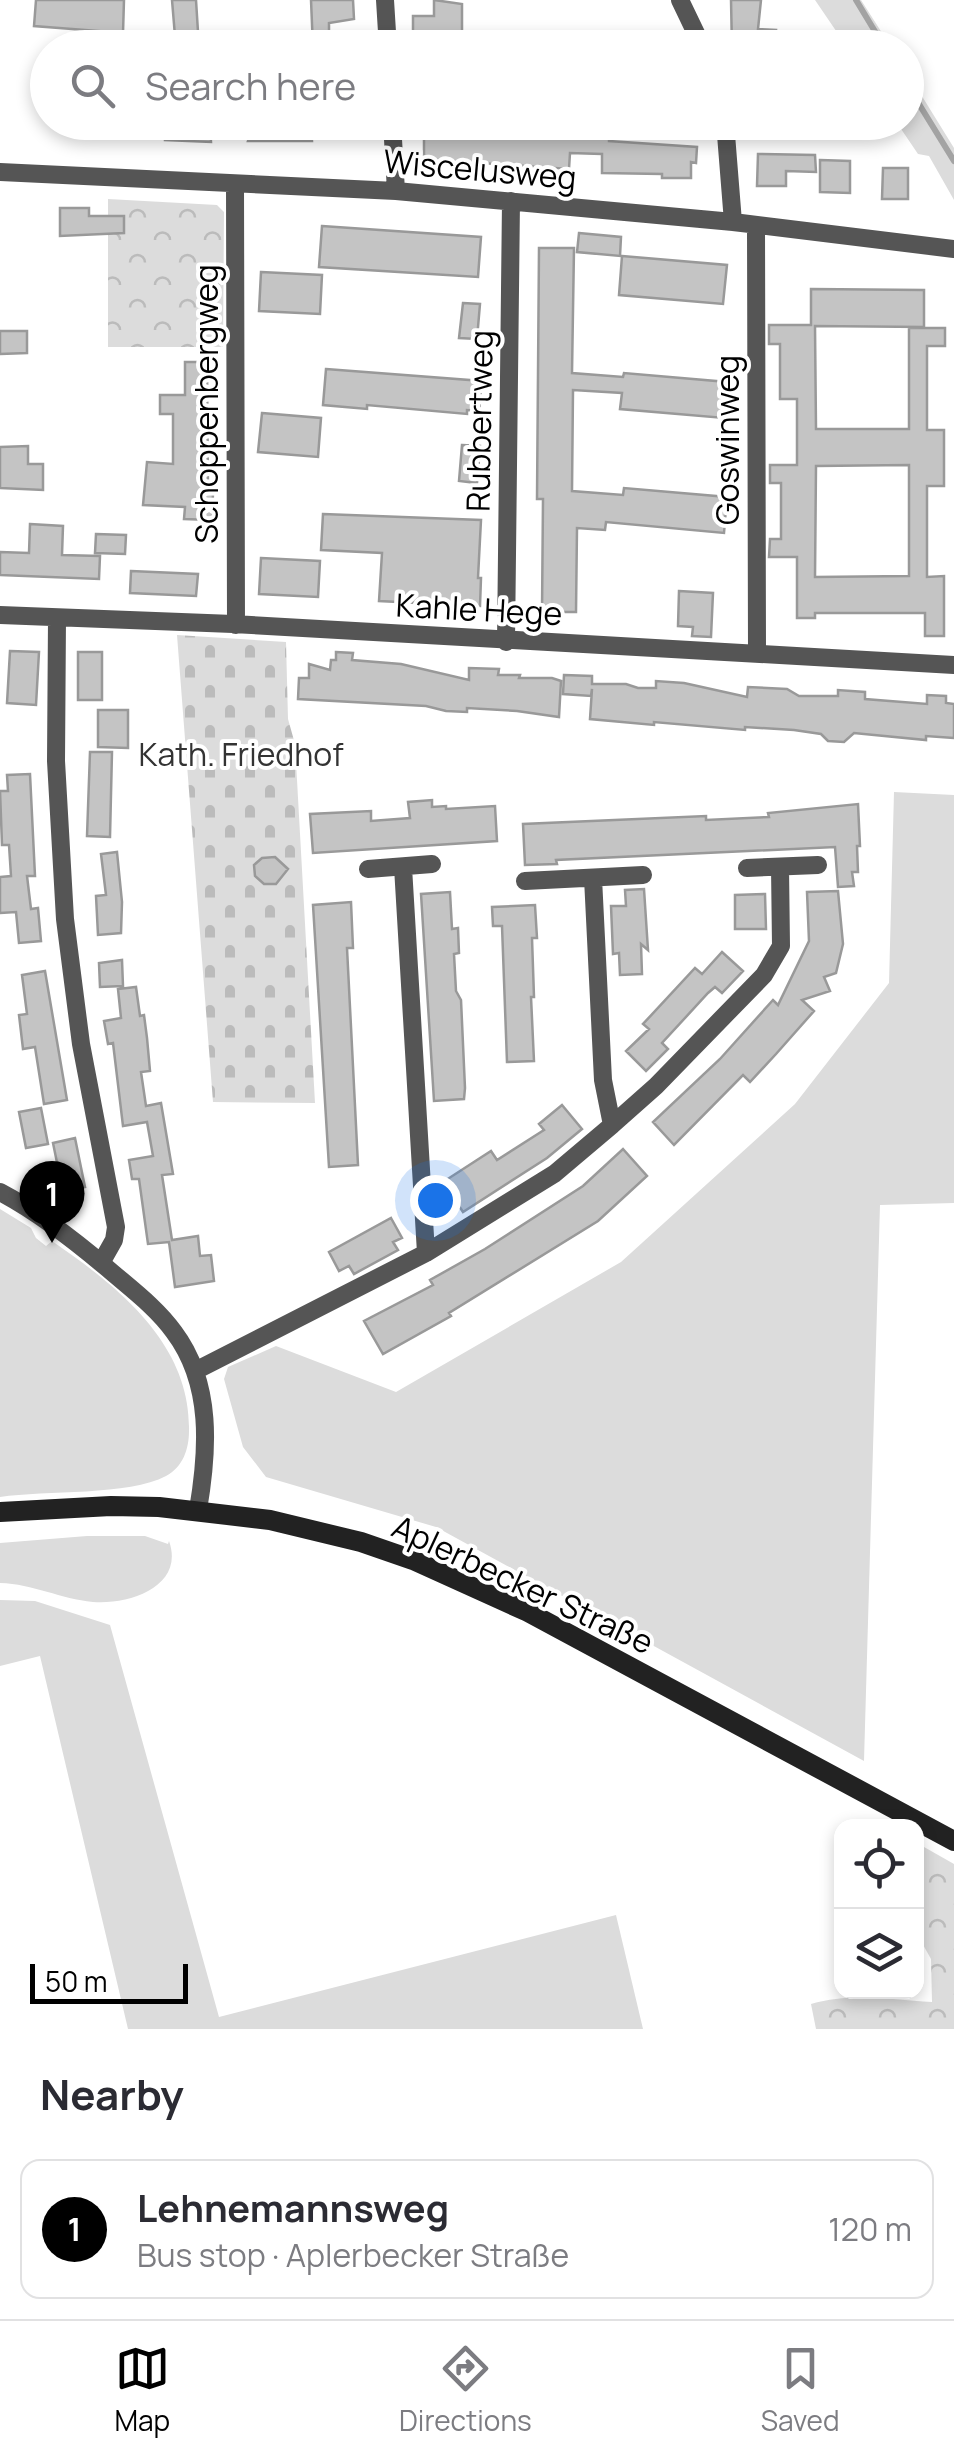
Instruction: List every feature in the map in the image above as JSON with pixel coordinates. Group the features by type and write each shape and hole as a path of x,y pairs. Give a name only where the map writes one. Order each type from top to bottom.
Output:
{"main road":[{"name":"Aplerbecker Straße","path":"0,1512 112,1506 198,1510 270,1520 362,1542 413,1560 528,1612 954,1841"}],"street":[{"path":"385,0 387,30"},
{"path":"680,0 694,30"},
{"path":"393,140 396,192"},
{"path":"726,140 733,222"},
{"name":"Wiscelusweg","path":"0,172 511,201 733,222 954,249"},
{"name":"Schoppenbergweg","path":"235,184 236,624"},
{"name":"Rubbertweg","path":"506,642 511,201"},
{"name":"Goswinweg","path":"756,225 757,654"},
{"name":"Kahle Hege","path":"0,615 236,624 954,664"},
{"path":"57,618 56,761 62,888 81,1044 114,1202 114,1240 100,1263"},
{"path":"368,869 432,864"},
{"path":"748,868 818,865"},
{"path":"402,866 426,1253"},
{"path":"194,1371 426,1253 554,1174 612,1125 656,1086 764,975 780,946 780,866"},
{"path":"525,881 643,875"},
{"path":"593,878 603,1080 612,1125"},
{"path":"0,1192 28,1208 100,1263 175,1333 194,1371 207,1438 198,1510"}],"green space":[{"path":"815,0 861,0 880,30 835,30"},
{"path":"924,99 954,148 954,200 929,156 918,154 909,140 924,140"},
{"path":"108,199 217,205 224,212 223,347 108,347"},
{"name":"Kath. Friedhof","path":"177,635 286,642 315,1103 213,1102"},
{"path":"894,792 954,795 954,1203 880,1205 864,1761 436,1527 266,1477 243,1447 224,1379 228,1367 276,1346 396,1392 621,1262 795,1104 889,983"},
{"path":"0,1209 31,1228 46,1246 52,1241 101,1277 146,1320 164,1344 178,1371 189,1431 184,1457 166,1476 109,1490 0,1497"},
{"path":"145,1536 168,1544 169,1541 169,1570 151,1590 108,1602 0,1583 0,1543"},
{"path":"0,1600 35,1601 110,1625 219,2017 616,1915 643,2029 128,2029 40,1656 0,1666"},
{"path":"924,1847 954,1864 954,2029 816,2029 811,2004 826,2000 932,2002 931,1959 924,1946"}],"building":[{"path":"36,0 124,0 123,30 34,26"},
{"path":"172,0 196,0 198,30 174,30"},
{"path":"311,0 353,0 354,19 329,23 329,30 312,30"},
{"path":"434,0 462,4 462,30 413,30 413,16 434,16"},
{"path":"731,0 761,0 758,29 776,30 732,30"},
{"path":"312,140 312,141 248,141"},
{"path":"424,140 609,140 697,147 696,163 691,162 691,178 602,173 602,154 570,153 569,169 424,159"},
{"path":"758,154 815,155 816,172 786,171 786,186 757,186"},
{"path":"820,160 850,161 850,193 820,192"},
{"path":"883,168 908,168 908,199 882,199"},
{"path":"60,208 89,208 89,216 124,216 124,233 60,236"},
{"path":"322,226 481,237 478,277 319,267"},
{"path":"579,233 621,237 620,256 577,252"},
{"path":"539,248 574,248 572,373 623,377 624,373 727,382 724,418 620,409 622,393 573,390 572,491 623,495 624,488 727,497 724,533 606,522 605,530 577,528 576,612 542,612 543,499 537,499"},
{"path":"622,256 727,265 723,304 619,295"},
{"path":"261,272 322,275 320,314 259,311"},
{"path":"811,289 924,290 924,327 815,326 816,429 909,429 909,328 945,328 945,346 927,346 927,430 944,430 944,486 927,486 927,577 944,576 944,636 925,636 925,613 815,613 815,618 797,618 797,557 769,557 770,539 781,539 781,483 770,483 770,465 797,465 797,399 780,399 780,344 769,344 769,325 811,325","holes":["909,465 909,576 815,577 816,466"]},
{"path":"463,303 480,304 477,339 459,338"},
{"path":"0,331 27,331 27,353 0,354"},
{"path":"185,362 207,362 208,493 213,493 212,520 184,519 185,507 143,505 147,462 173,464 173,414 160,414 160,395 185,395"},
{"path":"326,369 482,381 479,411 467,410 467,414 323,405"},
{"path":"262,413 321,418 318,457 258,452"},
{"path":"462,445 480,446 477,483 459,481"},
{"path":"28,446 28,464 43,464 43,490 0,488 0,447"},
{"path":"323,514 481,520 480,606 379,601 382,553 321,550"},
{"path":"30,524 63,526 62,555 100,556 99,579 0,575 0,552 29,553"},
{"path":"96,534 126,535 125,554 95,553"},
{"path":"261,558 320,561 318,597 259,594"},
{"path":"131,571 198,574 196,596 130,593"},
{"path":"679,591 713,593 711,637 692,636 693,627 678,626"},
{"path":"10,651 39,652 36,705 7,703"},
{"path":"78,652 102,652 102,700 78,700"},
{"path":"336,652 353,653 352,660 401,664 469,680 469,668 499,669 498,675 520,675 519,678 552,678 561,681 559,717 517,711 446,711 426,706 298,699 299,678 309,678 309,664 330,670"},
{"path":"564,675 592,676 592,684 638,688 656,688 656,681 684,683 747,697 748,687 787,689 799,696 838,696 838,690 865,692 865,699 927,704 927,695 946,696 946,703 954,704 954,738 926,736 926,740 854,733 844,742 794,730 590,719 592,689 591,696 563,694"},
{"path":"98,710 128,710 128,748 98,747"},
{"path":"90,752 112,752 110,837 87,836"},
{"path":"30,774 35,876 27,876 31,909 38,908 41,941 19,943 16,912 0,913 0,877 11,876 9,845 2,845 0,791 8,791 7,775"},
{"path":"432,800 432,807 446,809 495,806 497,841 313,853 310,814 371,811 371,821 410,818 408,802"},
{"path":"858,804 860,846 858,872 852,872 854,886 838,887 835,847 556,860 557,864 525,865 523,824 769,817 768,813"},
{"path":"117,852 121,933 98,935 96,896 106,895 101,854"},
{"path":"275,857 288,869 276,884 264,884 255,876 254,865 262,858"},
{"path":"644,889 648,950 641,944 642,974 620,975 619,953 613,954 611,906 626,906 625,890"},
{"path":"838,891 843,944 836,973 824,977 830,991 802,1000 814,1011 750,1082 743,1075 674,1145 653,1122 720,1059 773,1000 778,1005 809,941 807,892"},
{"path":"450,892 452,929 458,928 459,953 454,954 456,991 461,1000 465,1088 464,1099 434,1101 421,894"},
{"path":"765,894 766,929 735,929 735,895"},
{"path":"351,902 353,948 347,948 358,1165 329,1167 313,905"},
{"path":"535,905 537,938 532,938 531,997 534,1061 507,1062 502,926 493,926 492,907"},
{"path":"722,952 743,971 722,993 715,987 708,993 662,1043 668,1049 646,1071 626,1051 649,1029 643,1024 695,968 702,974"},
{"path":"122,960 123,986 100,987 99,963"},
{"path":"45,971 67,1100 44,1104 35,1047 23,1049 19,1015 27,1014 22,975"},
{"path":"136,987 140,1016 144,1015 150,1071 141,1072 146,1106 161,1103 173,1174 162,1175 172,1240 198,1236 200,1256 211,1255 214,1281 175,1287 169,1242 148,1244 139,1179 132,1179 129,1160 153,1156 147,1122 123,1126 113,1043 108,1044 104,1021 121,1018 118,989"},
{"path":"562,1105 582,1129 547,1158 463,1212 443,1182 491,1151 497,1160 544,1130 539,1124"},
{"path":"41,1108 48,1144 26,1148 19,1112"},
{"path":"75,1138 85,1187 63,1192 53,1143"},
{"path":"623,1149 647,1176 598,1221 449,1313 451,1316 383,1354 364,1321 433,1285 430,1280 583,1186"},
{"path":"391,1218 402,1238 393,1242 398,1250 354,1274 349,1266 339,1271 329,1252"}],"waterway":[{"path":"856,0 874,30"},
{"path":"924,112 954,161"}],"place":[{"name":"Lehnemannsweg","path":"52,1243"}]}
